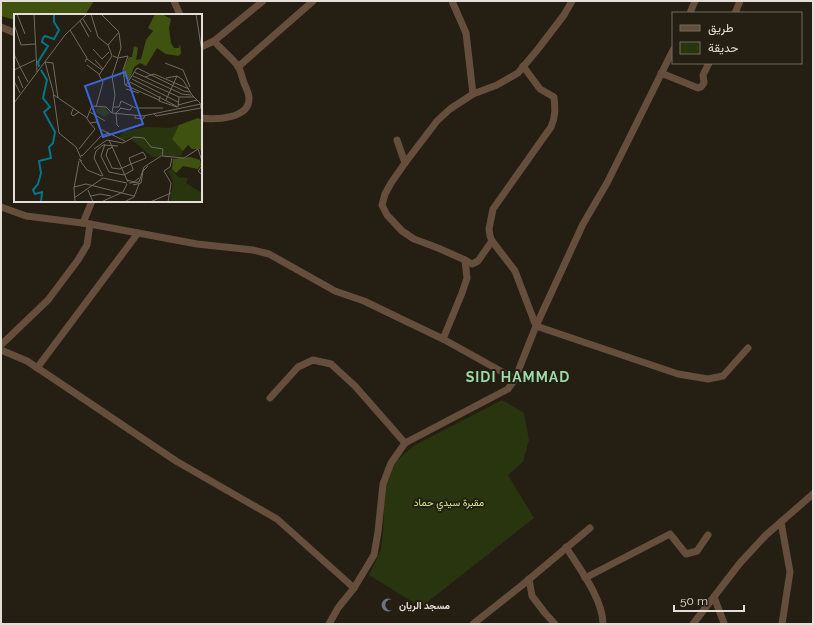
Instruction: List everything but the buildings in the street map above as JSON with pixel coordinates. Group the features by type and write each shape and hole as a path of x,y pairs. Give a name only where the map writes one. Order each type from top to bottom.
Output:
{"street":[{"path":"174,1 180,14"},
{"path":"202,47 214,41 263,1"},
{"path":"238,66 313,1"},
{"path":"452,1 466,33 473,94"},
{"path":"492,241 478,261 472,264 438,248 414,239 402,231 387,215 382,205 385,194 404,163 437,120 450,109 473,94 497,85 518,73 564,15 572,1"},
{"path":"690,12 694,1"},
{"path":"736,12 740,1"},
{"path":"1,27 14,33"},
{"path":"202,118 226,118 240,114 249,103 249,97 238,66 214,41"},
{"path":"328,624 338,608 354,588 375,553 383,484 391,463 405,443 508,389 515,379 536,326 583,224 607,183 672,52"},
{"path":"661,73 698,88 704,83 703,76 709,64"},
{"path":"523,66 540,89 554,96 556,111 555,120 493,209 489,229 492,241 515,271 536,326"},
{"path":"397,140 404,163"},
{"path":"1,345 48,300 78,260 87,245 86,224 92,202"},
{"path":"1,207 26,216 86,224 197,244 253,250 270,254 335,291 364,301 443,339 515,379"},
{"path":"38,368 138,233"},
{"path":"443,339 467,278 465,260"},
{"path":"536,326 678,374 708,379 723,376 748,348"},
{"path":"1,350 27,361 176,461 277,519 354,588"},
{"path":"270,398 298,367 313,360 331,364 355,386 405,443"},
{"path":"693,624 740,563 766,535 813,494"},
{"path":"781,522 790,572 782,624"},
{"path":"473,624 590,528"},
{"path":"585,578 670,534 686,554 697,551 708,535"},
{"path":"566,547 593,590 603,616 603,624"},
{"path":"529,579 532,596 555,624"},
{"path":"714,597 724,623"}],"green space":[{"path":"1,1 94,1 86,14 14,14 14,20 1,16"},
{"name":"مقبرة سيدي حماد","path":"502,400 524,413 529,440 523,462 508,475 534,518 421,607 369,575 381,549 385,490 390,473 397,460 415,445"}],"place":[{"name":"مسجد الريان","path":"388,605"}],"district":[{"name":"SIDI HAMMAD","path":"518,377"}]}
